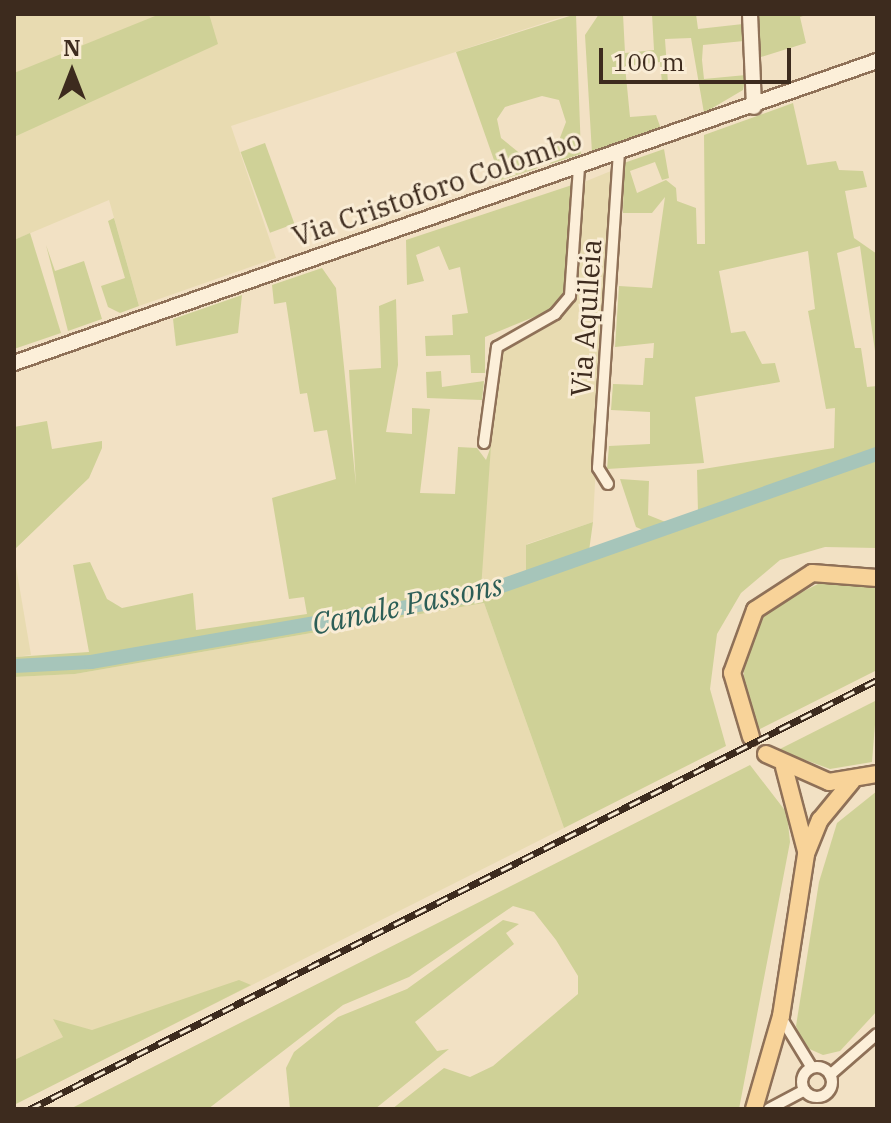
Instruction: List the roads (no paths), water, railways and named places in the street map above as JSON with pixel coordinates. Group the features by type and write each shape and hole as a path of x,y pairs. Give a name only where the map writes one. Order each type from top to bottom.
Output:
{"main road":[{"path":"750,14 754,107"},
{"name":"Via Cristoforo Colombo","path":"14,363 754,107 877,61"},
{"path":"751,737 732,673 755,610 812,573 877,578"},
{"path":"766,754 784,767 852,781 877,774"},
{"path":"784,767 806,854"},
{"path":"754,1109 781,1016 806,854 820,820 852,781"}],"street":[{"name":"Via Aquileia","path":"608,484 598,468 619,154"},
{"path":"484,443 497,347 555,314 572,288 579,167"},
{"path":"781,1016 812,1068 830,1075"},
{"path":"804,1090 825,1096 830,1075 877,1034"},
{"path":"769,1109 804,1090 812,1068"}],"waterway":[{"name":"Canale Passons","path":"14,666 91,662 476,595 877,454"}],"railway":[{"path":"30,1109 877,680"}]}
